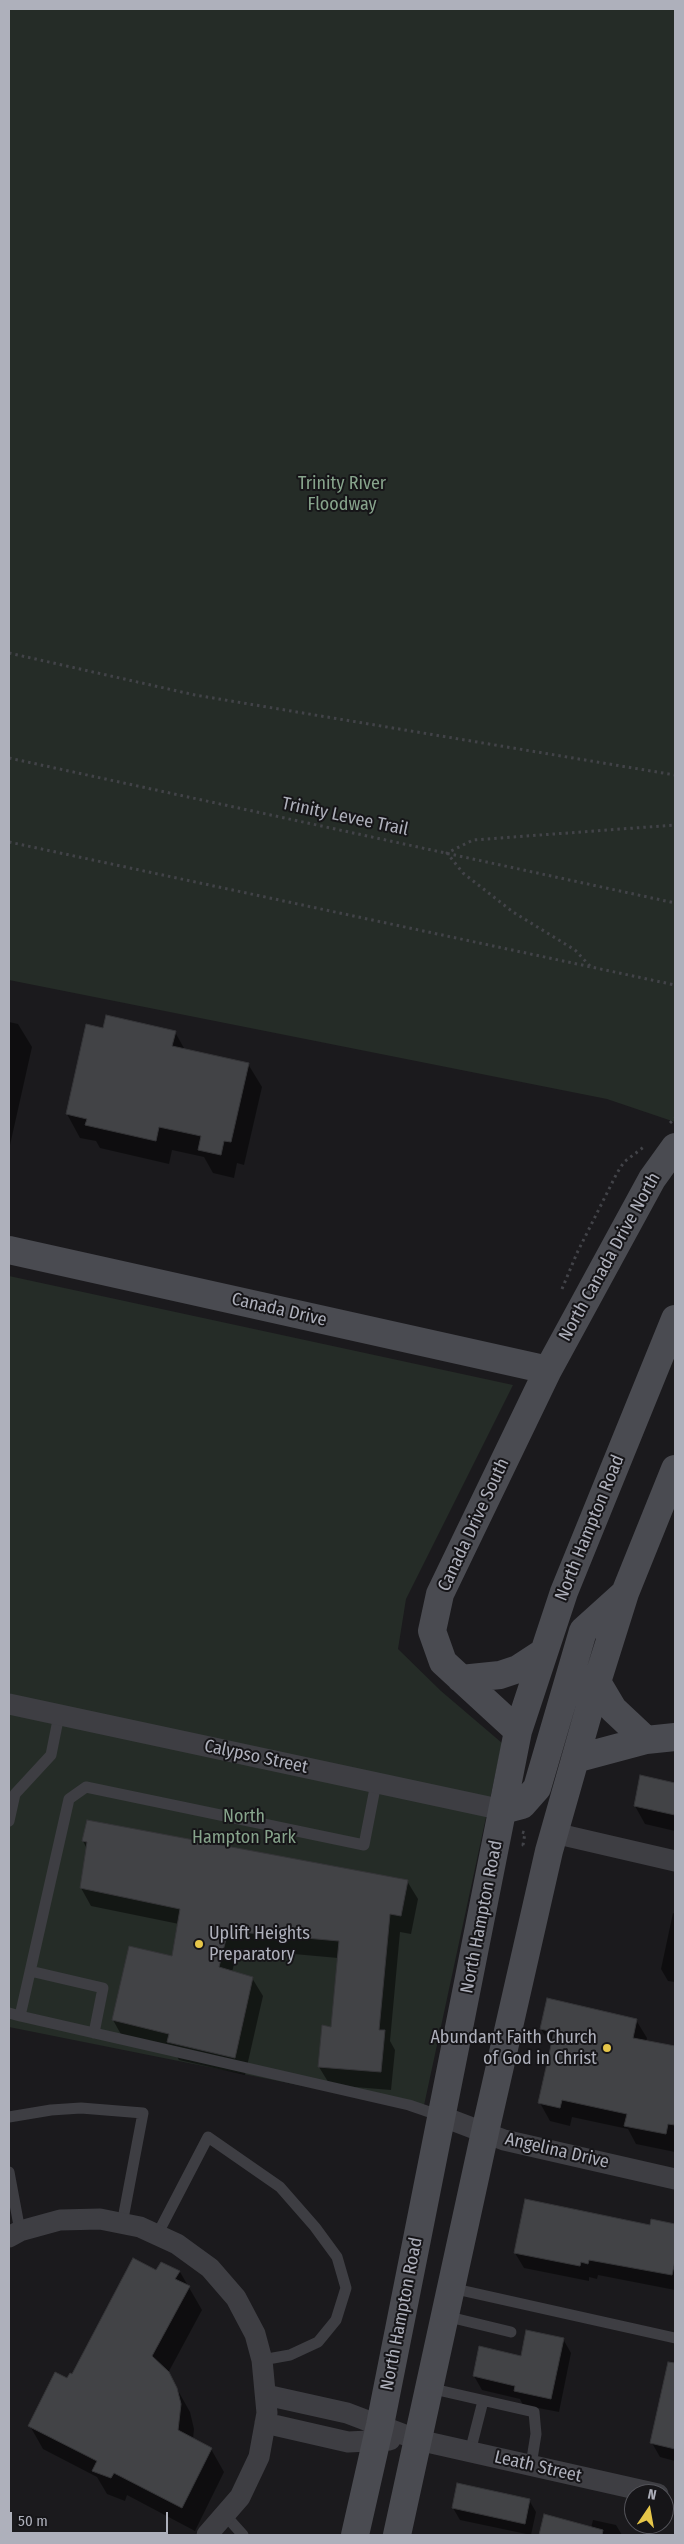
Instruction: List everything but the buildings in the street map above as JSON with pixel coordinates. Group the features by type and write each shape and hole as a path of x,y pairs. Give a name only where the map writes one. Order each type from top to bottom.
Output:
{"main road":[{"name":"North Canada Drive North","path":"548,1370 652,1179 672,1136"},
{"name":"Canada Drive","path":"9,1250 548,1370"},
{"name":"North Hampton Road","path":"355,2535 378,2433 441,2116 511,1821 518,1731 564,1592 675,1319"},
{"name":"Canada Drive South","path":"518,1731 443,1662 432,1631 440,1594 548,1370"},
{"path":"397,2535 485,2132 554,1833 597,1682 625,1593 675,1469"},
{"path":"511,1821 537,1788 584,1631 625,1593"},
{"path":"461,1679 500,1675 518,1669 544,1652"},
{"path":"597,1682 613,1709 646,1740"},
{"path":"575,1759 646,1740 675,1737"}],"street":[{"name":"Calypso Street","path":"9,1704 376,1783 511,1821"},
{"path":"554,1833 675,1861"},
{"name":"Angelina Drive","path":"441,2116 504,2140 675,2179"},
{"path":"15,2234 60,2220 100,2219 140,2227 177,2244 210,2268 236,2298 255,2334 262,2360 266,2395 266,2423 259,2457 240,2497 206,2535"},
{"name":"Leath Street","path":"266,2395 347,2413 378,2433 418,2440 624,2486"},
{"name":"Leath Street","path":"266,2423 348,2442 378,2433"}],"lane":[{"path":"9,1821 15,1794 51,1755 59,1715"},
{"path":"376,1783 364,1845 86,1786 69,1799 30,1971 14,2014 409,2105 441,2116"},
{"path":"30,1971 103,1988 94,2033"},
{"path":"9,2117 36,2112 81,2108 143,2113 122,2224"},
{"path":"158,2235 208,2137 280,2187 315,2227 337,2257 346,2288 336,2320 318,2342 290,2355 262,2360"},
{"path":"9,2172 15,2234"},
{"path":"451,2288 675,2338"},
{"path":"445,2316 511,2332"},
{"path":"429,2388 534,2412 536,2434 531,2465"},
{"path":"470,2452 483,2400"},
{"path":"225,2515 243,2535"}],"path":[{"path":"9,653 195,695 675,775"},
{"name":"Trinity Levee Trail","path":"9,758 675,903"},
{"path":"591,966 575,950 513,912 463,873 447,853 473,840 675,825"},
{"path":"9,842 675,985"},
{"path":"672,1136 675,1118"},
{"path":"561,1294 577,1254 617,1174 624,1162 648,1144"},
{"path":"511,1821 526,1833 523,1845 530,1846"}],"green space":[{"name":"Trinity River Floodway","path":"9,9 675,9 675,1122 607,1099 9,980"},
{"name":"North Hampton Park","path":"9,1276 513,1385 406,1599 398,1649 441,1691 502,1743 423,2110 9,2027"}],"place":[{"name":"Uplift Heights Preparatory","path":"199,1944"},
{"name":"Abundant Faith Church of God in Christ","path":"607,2048"}]}
